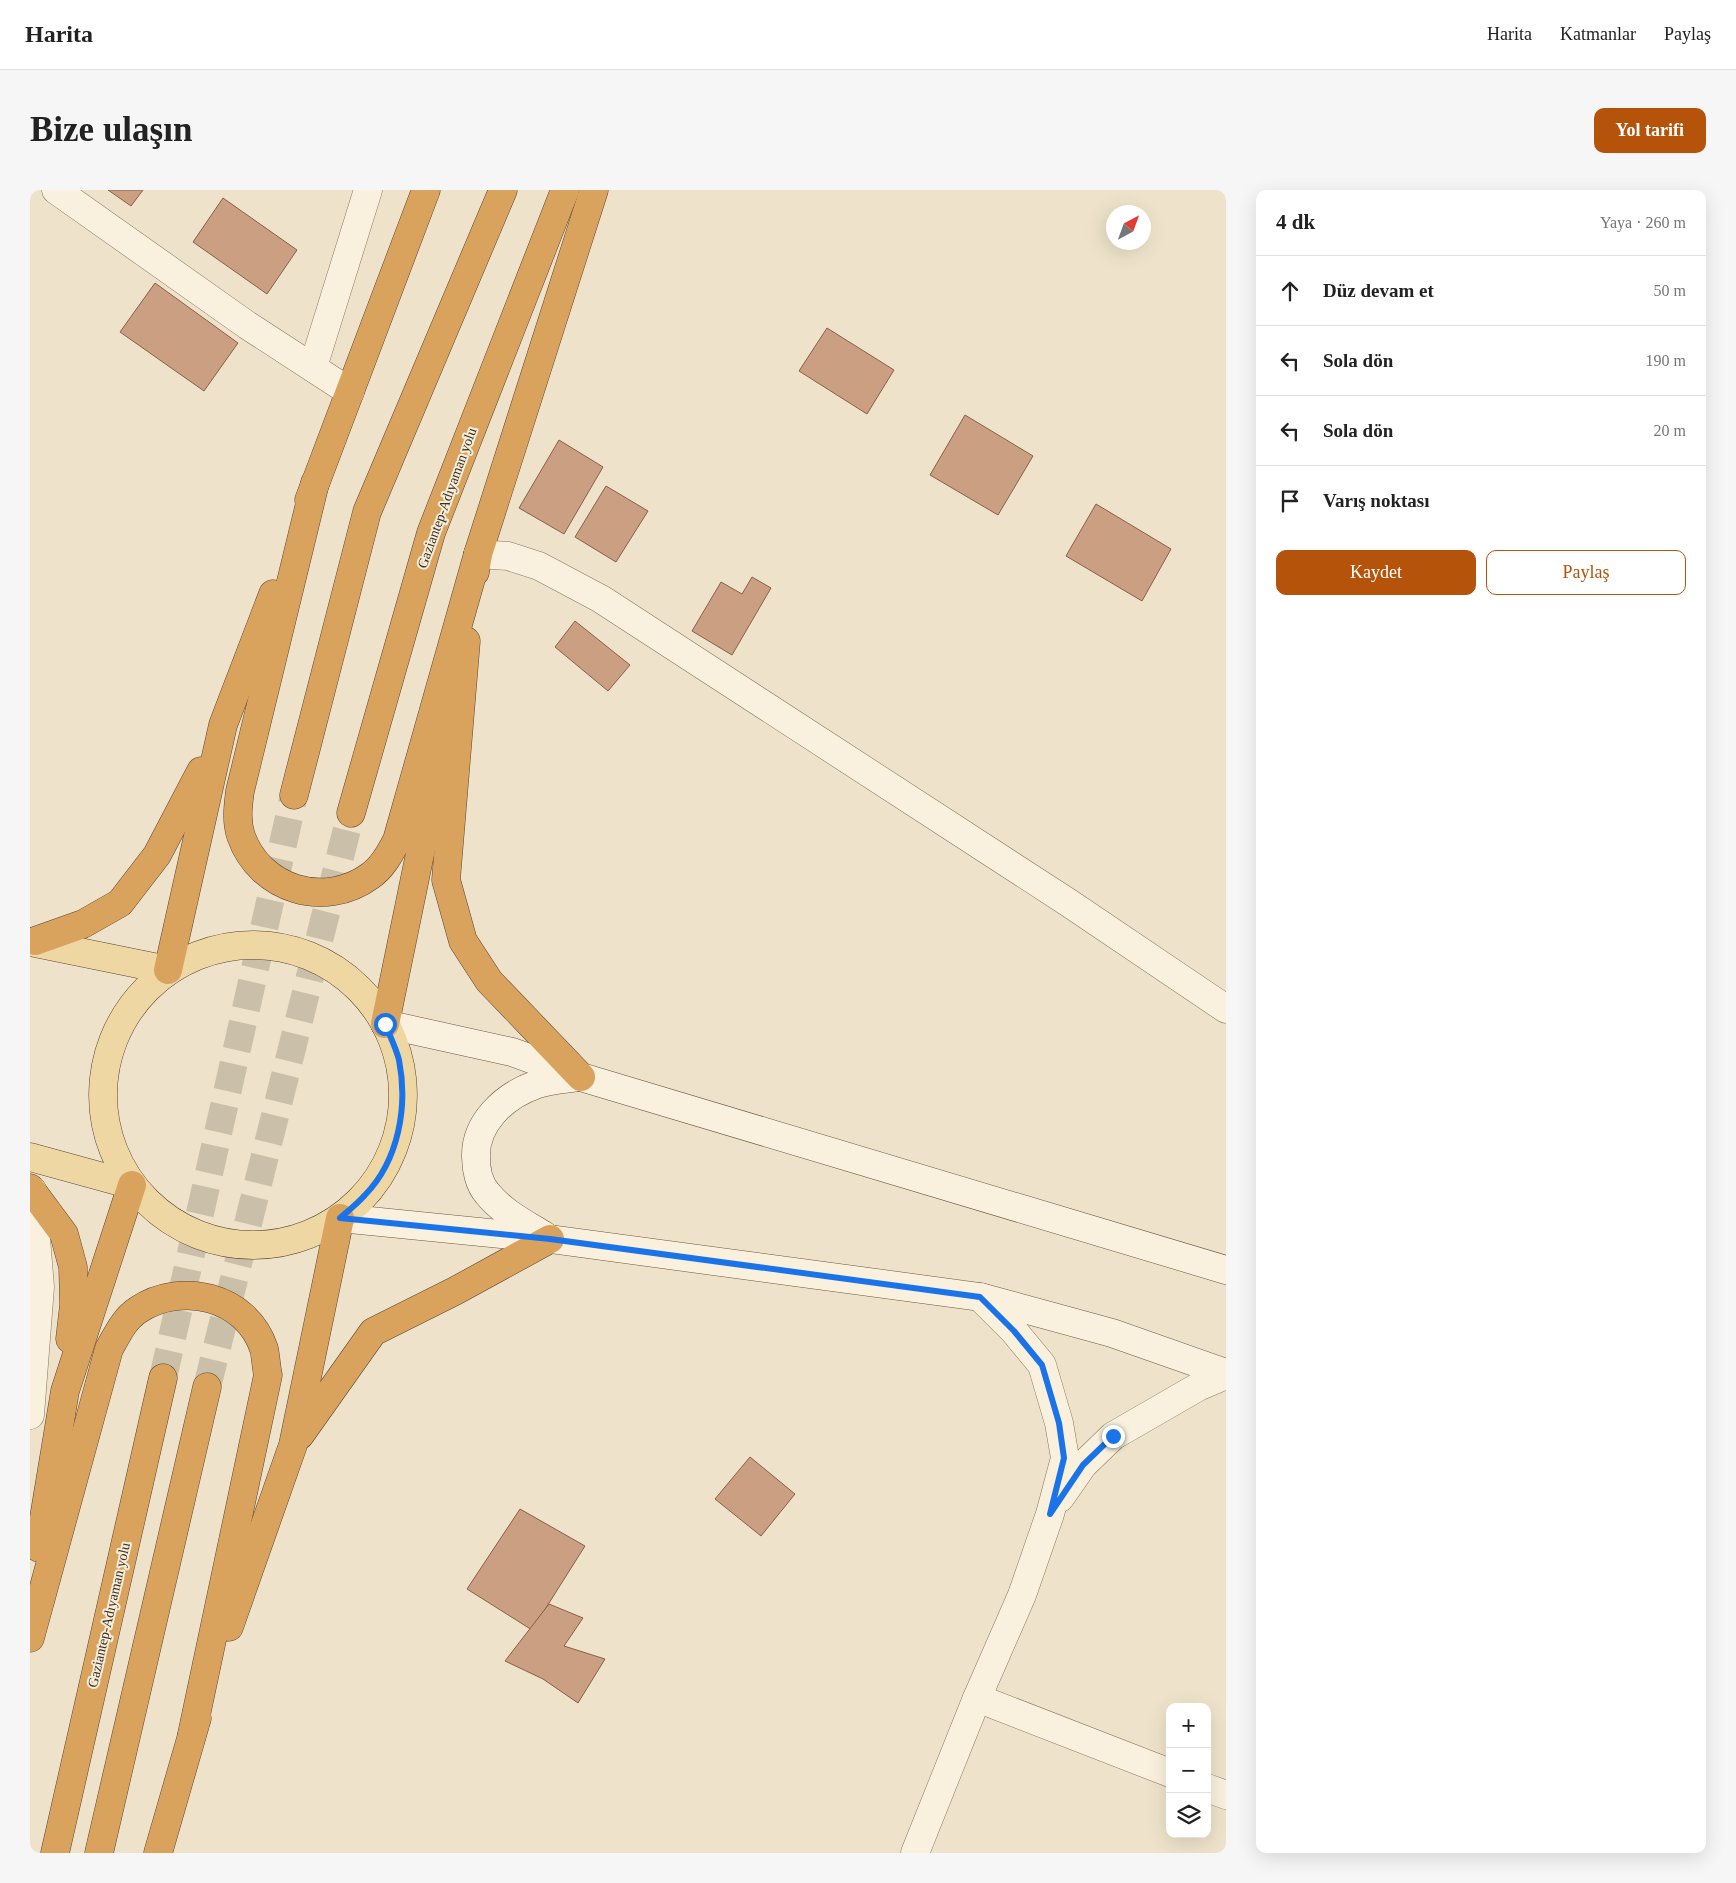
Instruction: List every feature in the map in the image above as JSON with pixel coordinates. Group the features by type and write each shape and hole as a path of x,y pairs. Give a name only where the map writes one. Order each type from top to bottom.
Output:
{"highway":[{"path":"33,942 83,924 120,903 157,855 188,799 223,724 426,190"},
{"path":"294,795 367,512 503,190"},
{"name":"Gaziantep-Adıyaman yolu","path":"351,813 431,534 565,190"},
{"path":"315,483 240,790 237,813 241,836 251,856 266,873 285,886 307,893 330,893 352,887 371,875 386,859 397,840 478,554 594,190"},
{"path":"385,1024 467,620 478,554"},
{"path":"467,620 446,880 463,941 489,981 581,1077"},
{"path":"168,970 223,724"},
{"path":"64,1391 132,1185"},
{"path":"30,1602 64,1391 74,1305 73,1268 64,1234 31,1189"},
{"path":"158,1853 192,1734 293,1445 340,1218"},
{"path":"293,1445 373,1332 455,1291 550,1239"},
{"path":"30,1638 109,1349 120,1328 136,1310 158,1299 181,1294 205,1296 230,1306 250,1324 259,1340 263,1348 268,1375 192,1734"},
{"name":"Gaziantep-Adıyaman yolu","path":"55,1853 163,1378"},
{"path":"99,1853 207,1387"}],"main road":[{"path":"33,942 168,970"},
{"path":"259,945 291,950 320,961 346,977 368,999 385,1024 398,1058 404,1094 400,1130 387,1164 366,1194 340,1218 312,1234 281,1243 249,1246 217,1242 193,1233 170,1221 149,1204 132,1185 116,1158 106,1129 102,1098 104,1067 113,1039 126,1012 145,989 168,970 196,955 227,946 259,945"},
{"path":"30,1157 132,1185"}],"street":[{"path":"56,190 248,325 350,392"},
{"path":"313,367 368,190"},
{"path":"478,554 508,556 540,566 601,599 1069,903 1226,1009"},
{"path":"385,1024 512,1052 581,1077 1226,1270"},
{"path":"550,1239 501,1208 485,1191 476,1169 476,1146 484,1123 499,1106 535,1085 581,1077"},
{"path":"30,1415 40,1287 31,1189"},
{"path":"340,1218 550,1239 980,1297 1112,1333 1226,1374"},
{"path":"915,1853 977,1698 1022,1595 1050,1514 1064,1458 1059,1423 1042,1365 1014,1331 980,1297"},
{"path":"1050,1514 1083,1465 1113,1436 1198,1387 1226,1374"},
{"path":"977,1698 1166,1771"},
{"path":"1211,1789 1226,1795"}],"building":[{"path":"108,190 143,190 131,206"},
{"path":"223,198 297,250 267,294 193,242"},
{"path":"155,283 238,343 204,391 120,332"},
{"path":"827,328 894,370 867,414 799,371"},
{"path":"965,415 1033,456 998,515 930,475"},
{"path":"559,440 603,467 564,534 519,508"},
{"path":"606,486 648,511 616,562 575,537"},
{"path":"1096,504 1171,549 1142,601 1066,556"},
{"path":"752,577 771,588 732,655 692,631 721,582 742,594"},
{"path":"575,621 630,665 608,691 555,647"},
{"path":"750,1457 795,1494 761,1536 715,1499"},
{"path":"520,1509 585,1546 532,1630 467,1589"},
{"path":"549,1604 583,1618 564,1646 605,1659 578,1703 543,1679 505,1661"}],"tunnel":[{"path":"163,1378 294,795"},
{"path":"207,1387 351,813"}],"route":[{"path":"385,1024 398,1058 404,1094 400,1130 387,1164 366,1194 340,1218 550,1239 980,1297 1014,1331 1042,1365 1059,1423 1064,1458 1050,1514 1083,1465 1113,1436"}]}
